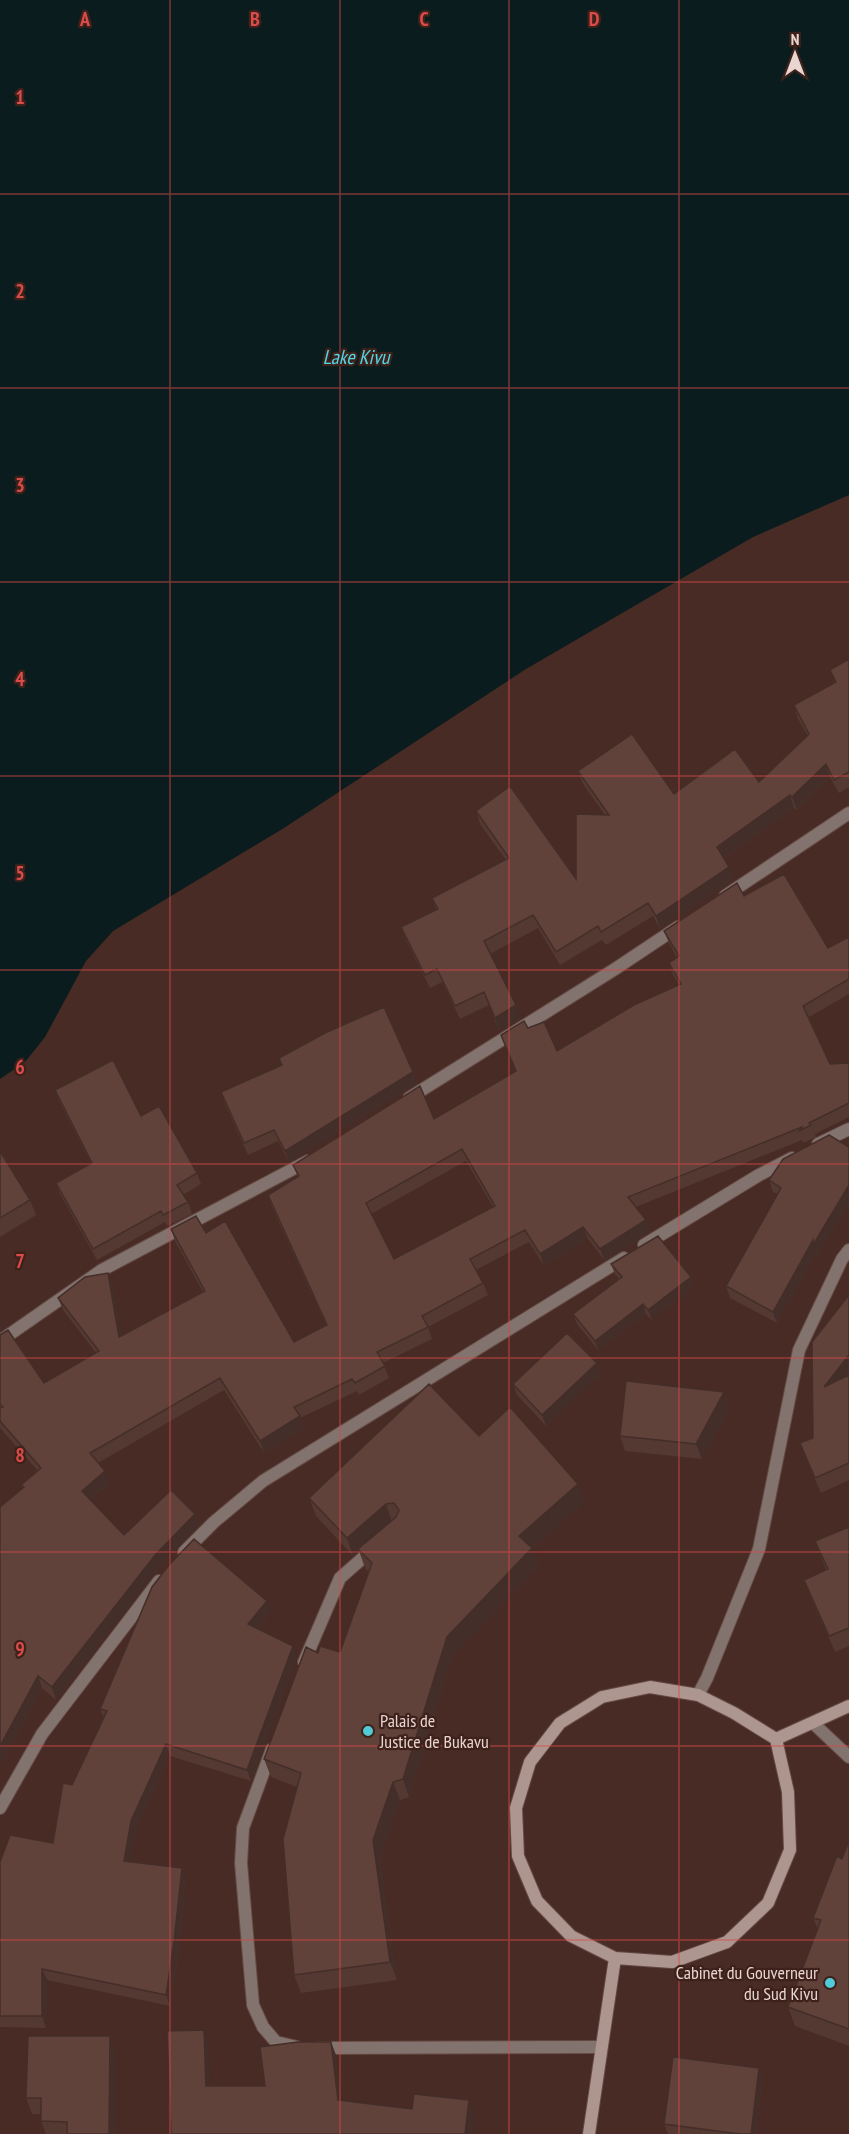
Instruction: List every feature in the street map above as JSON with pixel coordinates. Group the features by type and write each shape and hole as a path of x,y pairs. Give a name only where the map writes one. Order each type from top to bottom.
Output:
{"street":[{"path":"713,904 849,813"},
{"path":"397,1105 615,969 693,917"},
{"path":"0,1808 42,1734 170,1567 214,1522 263,1481 759,1175 849,1129"},
{"path":"0,1341 102,1270 318,1155"},
{"path":"698,1695 759,1549 799,1350 842,1259 849,1250"},
{"path":"300,1674 340,1578 380,1543"},
{"path":"650,1687 698,1695 734,1713 776,1739 788,1792 790,1850 768,1903 727,1942 672,1962 615,1958 571,1936 537,1901 518,1856 516,1808 530,1762 560,1723 602,1697 650,1687"},
{"path":"776,1739 849,1706"},
{"path":"813,1723 849,1757"},
{"path":"275,1740 243,1828 241,1863 253,2005 262,2027 276,2042 307,2048 601,2047"},
{"path":"589,2134 615,1958"}],"water":[{"name":"Lake Kivu","path":"0,0 849,0 849,495 753,537 526,669 284,828 113,931 86,961 45,1037 25,1062 0,1079"}],"building":[{"path":"849,659 849,772 834,780 826,764 792,797 790,795 717,847 729,867 656,916 648,903 601,932 598,926 556,952 533,915 484,941 516,1005 495,1018 484,992 455,1006 437,969 425,975 401,927 438,909 432,898 509,858 476,811 510,786 576,879 576,814 609,815 578,771 632,734 674,794 735,749 759,782 809,734 794,705 836,682 830,670"},
{"path":"784,874 828,948 849,937 849,979 803,1006 830,1064 849,1063 849,1103 809,1123 811,1125 799,1131 802,1127 628,1197 646,1220 600,1249 583,1227 540,1254 525,1230 470,1259 483,1283 422,1316 428,1327 377,1352 385,1366 355,1383 352,1379 294,1407 300,1416 260,1441 220,1378 90,1453 105,1471 82,1491 124,1535 171,1490 195,1514 156,1554 52,1687 38,1676 0,1746 0,1507 24,1487 21,1485 41,1468 0,1421 0,1408 3,1407 0,1404 0,1335 8,1330 44,1383 99,1351 58,1298 85,1277 108,1273 119,1337 205,1291 171,1229 196,1216 206,1233 225,1221 294,1342 327,1325 268,1195 299,1176 293,1165 420,1086 434,1119 516,1071 501,1035 524,1021 528,1028 544,1022 557,1051 634,1005 681,984 669,963 679,956 664,931 737,883 744,896","holes":["462,1149 495,1206 394,1259 366,1203"]},
{"path":"384,1007 413,1072 285,1151 274,1130 244,1143 221,1092 282,1065 279,1058 325,1033"},
{"path":"113,1060 141,1116 159,1106 197,1173 177,1185 188,1202 163,1215 161,1211 93,1249 56,1183 92,1163 55,1090"},
{"path":"829,1135 849,1147 849,1185 813,1245 813,1240 773,1312 726,1286 781,1188 769,1180 783,1159"},
{"path":"0,1151 30,1200 0,1218"},
{"path":"658,1236 691,1277 648,1310 643,1304 595,1341 573,1314 622,1277 611,1264"},
{"path":"849,1295 849,1355 824,1387 849,1375 849,1463 815,1478 800,1443 813,1438 812,1342"},
{"path":"567,1333 597,1363 542,1415 513,1384"},
{"path":"626,1381 724,1392 696,1444 620,1436"},
{"path":"429,1384 479,1436 510,1407 578,1484 519,1536 532,1548 447,1637 403,1779 393,1782 373,1840 390,1962 294,1975 283,1839 301,1773 264,1759 306,1647 318,1653 320,1646 340,1652 372,1563 358,1549 396,1517 399,1510 394,1503 386,1504 347,1538 309,1498"},
{"path":"849,1527 849,1628 829,1636 804,1580 828,1569 815,1541"},
{"path":"194,1539 267,1601 248,1624 293,1646 247,1770 166,1744 131,1821 124,1861 182,1868 166,1995 42,1969 42,2016 0,2016 0,1862 10,1835 53,1843 63,1783 72,1785 107,1711 100,1709 152,1587"},
{"name":"Cabinet du Gouverneur du Sud Kivu","path":"849,1841 849,2029 788,2007 821,1920 813,1918 837,1856 842,1859"},
{"path":"204,2030 206,2086 265,2086 260,2047 298,2042 331,2042 338,2100 412,2109 414,2094 469,2100 465,2134 171,2134 167,2031"},
{"path":"28,2036 110,2036 109,2134 67,2134 67,2122 41,2121 41,2098 26,2098"},
{"path":"673,2057 759,2068 751,2134 664,2124"}],"place":[{"name":"Palais de Justice de Bukavu","path":"368,1731"},
{"name":"Cabinet du Gouverneur du Sud Kivu","path":"830,1983"}]}
